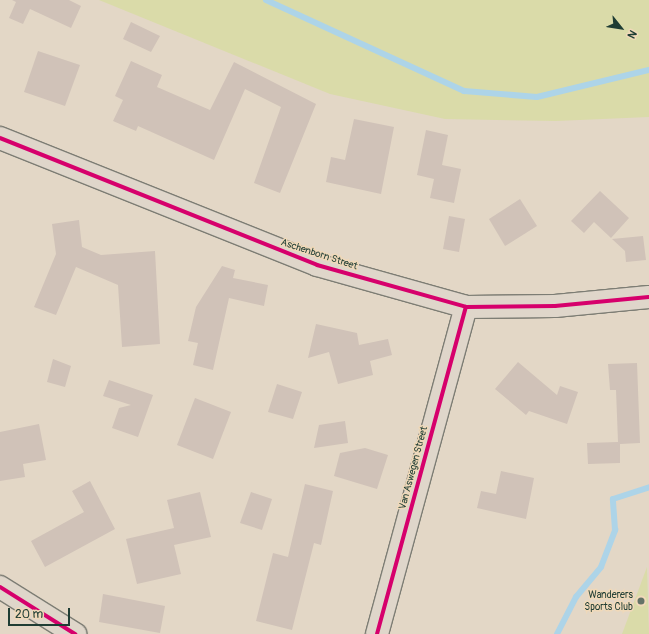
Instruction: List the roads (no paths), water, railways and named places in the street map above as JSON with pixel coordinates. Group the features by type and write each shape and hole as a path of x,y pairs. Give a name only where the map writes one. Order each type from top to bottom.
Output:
{"street":[{"name":"Aschenborn Street","path":"0,138 317,265 466,307 555,306 649,297"},
{"name":"Van Aswegen Street","path":"377,634 466,307"},
{"path":"0,587 75,634"}],"waterway":[{"path":"266,0 464,91 537,97 649,70"},
{"path":"557,634 576,597 601,567 615,530 613,499 649,487"}],"place":[{"name":"Wanderers Sports Club","path":"641,601"}]}
